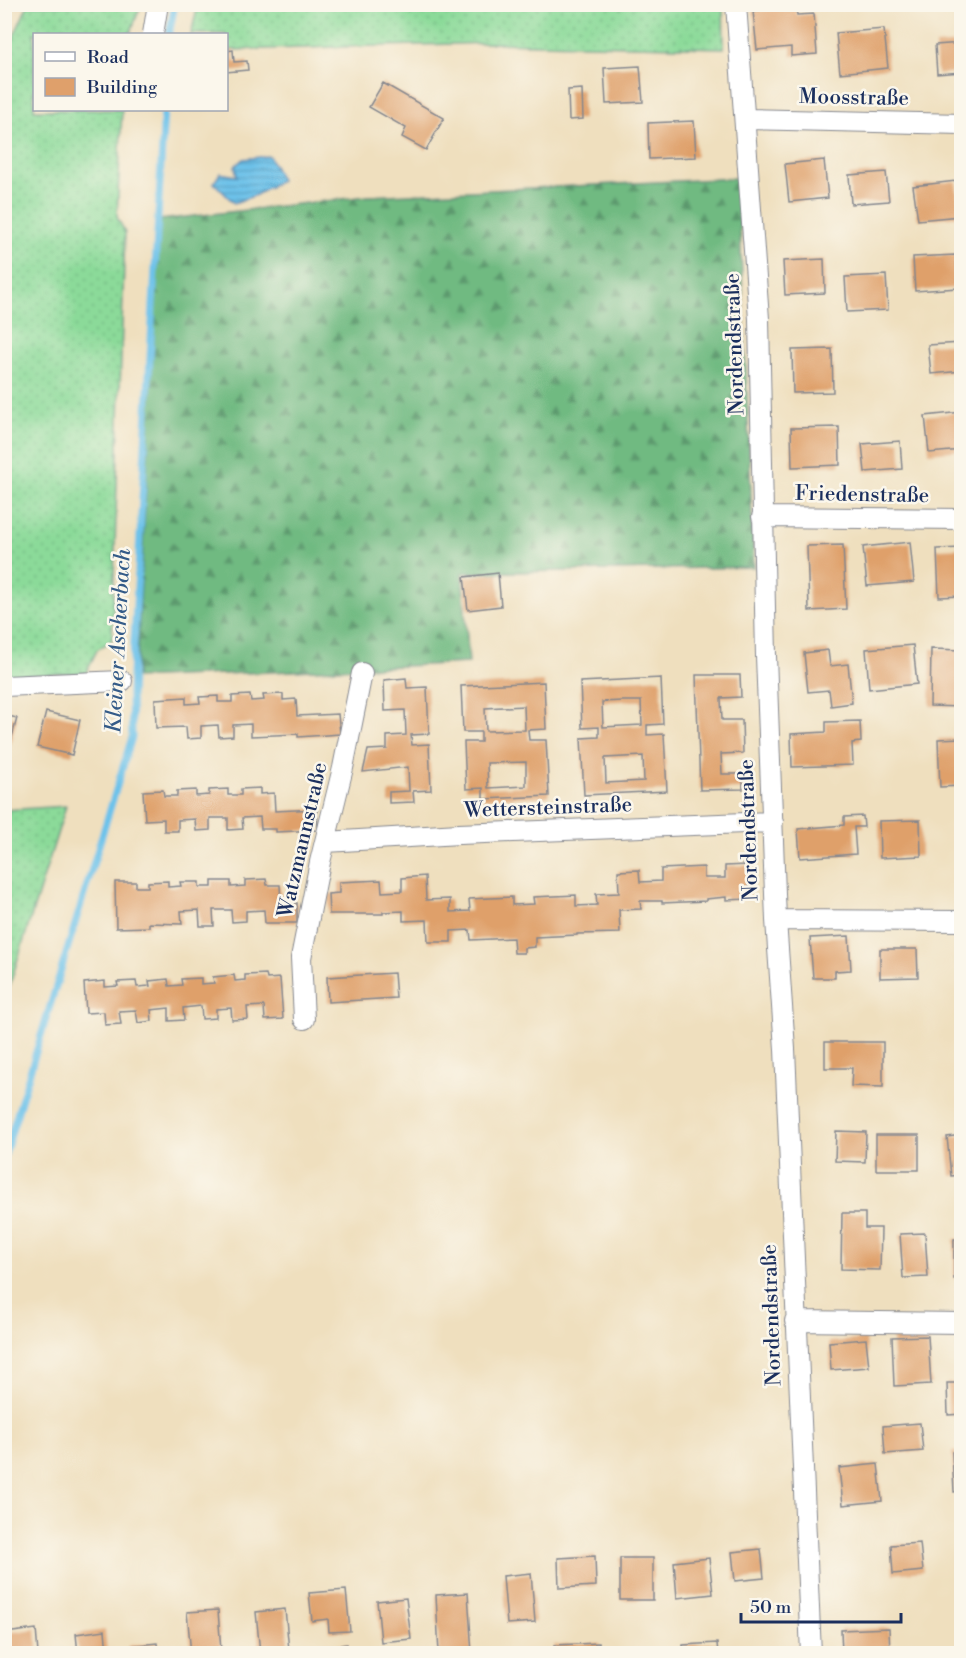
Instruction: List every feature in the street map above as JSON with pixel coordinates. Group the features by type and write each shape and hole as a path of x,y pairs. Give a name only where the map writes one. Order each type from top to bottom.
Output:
{"street":[{"path":"153,33 158,4"},
{"name":"Nordendstraße","path":"736,4 759,319 762,517 776,920 785,1049 811,1653"},
{"name":"Moosstraße","path":"745,119 962,124"},
{"name":"Friedenstraße","path":"762,517 962,519"},
{"name":"Watzmannstraße","path":"303,1018 302,958 320,862 343,768 362,672"},
{"path":"4,686 122,681"},
{"name":"Wettersteinstraße","path":"326,842 453,834 773,822"},
{"path":"776,920 962,921"},
{"path":"795,1321 962,1323"}],"green space":[{"path":"723,4 724,48 492,43 228,50 228,33 191,33 198,5"},
{"path":"28,5 141,5 130,33 33,33 33,111 122,111 117,217 125,232 112,640 97,650 86,673 5,676 5,55"},
{"path":"738,178 754,567 462,573 469,663 136,678 160,220 368,196"},
{"path":"66,806 5,1000 5,810"}],"water":[{"path":"269,156 281,180 256,195 234,203 214,183 220,173 237,176 235,166 243,159"}],"building":[{"path":"796,7 797,15 814,14 817,54 791,56 791,47 757,50 753,11"},
{"path":"884,29 888,68 840,73 836,33"},
{"path":"962,43 962,72 937,74 935,45"},
{"path":"233,50 234,62 247,61 248,70 228,72 228,51"},
{"path":"640,66 643,102 606,104 604,68"},
{"path":"383,83 444,118 426,150 402,137 406,128 369,107"},
{"path":"582,89 583,119 569,120 568,90"},
{"path":"694,121 696,157 649,159 648,123"},
{"path":"824,160 828,198 789,202 785,164"},
{"path":"886,172 889,201 851,204 849,175"},
{"path":"956,181 960,216 918,220 913,186"},
{"path":"956,255 958,288 915,291 913,257"},
{"path":"824,259 825,293 785,295 783,261"},
{"path":"886,275 888,310 847,312 845,277"},
{"path":"962,343 962,371 931,374 928,345"},
{"path":"832,349 833,392 793,393 792,350"},
{"path":"962,412 962,450 929,453 925,416"},
{"path":"839,427 840,465 792,467 791,428"},
{"path":"900,441 902,469 865,472 862,444"},
{"path":"910,542 914,582 867,586 863,547"},
{"path":"843,545 846,609 809,611 807,546"},
{"path":"962,548 962,596 939,597 937,549"},
{"path":"498,573 501,606 468,610 464,577"},
{"path":"913,645 917,684 869,689 866,649"},
{"path":"931,649 962,650 962,707 930,706"},
{"path":"828,650 830,666 848,664 852,703 831,706 829,690 808,692 804,653"},
{"path":"696,675 740,675 741,697 721,698 722,720 742,720 743,753 721,754 722,774 743,774 743,789 700,790"},
{"path":"406,678 407,688 427,687 429,734 411,735 412,745 429,744 431,790 413,791 414,802 389,803 389,792 409,791 408,767 363,772 368,750 387,749 387,736 406,735 405,710 385,711 384,680"},
{"path":"661,678 663,724 647,725 647,735 664,734 667,791 584,795 581,738 599,737 599,727 582,728 580,682","holes":["641,701 642,725 603,727 602,702","643,756 644,781 606,783 605,758"]},
{"path":"544,682 546,729 528,730 529,740 546,740 549,796 483,799 483,788 466,789 464,742 481,742 481,732 463,732 461,686","holes":["524,706 525,730 486,731 485,708","526,762 526,786 488,788 487,763"]},
{"path":"283,694 283,700 296,699 297,716 338,714 340,734 298,737 298,734 251,736 251,724 233,725 233,736 219,737 218,725 201,726 201,738 187,739 186,727 156,728 155,699 186,697 186,704 200,703 199,697 218,696 218,702 232,702 232,696 250,695 251,701 264,700 263,695"},
{"path":"46,712 80,720 72,755 37,747"},
{"path":"4,715 17,718 8,752 4,751"},
{"path":"860,721 861,742 852,743 853,765 792,767 791,734 826,732 826,722"},
{"path":"962,738 962,786 940,787 938,739"},
{"path":"260,788 260,794 274,793 275,811 317,809 318,830 276,832 276,829 261,829 260,817 242,818 243,829 228,830 228,818 210,818 210,830 196,831 195,819 178,820 178,831 164,831 164,819 145,820 143,791 163,790 164,796 177,796 177,791 196,790 196,796 209,795 209,790 228,789 228,795 241,795 241,789"},
{"path":"863,816 864,827 854,827 856,854 800,858 798,829 844,825 844,817"},
{"path":"920,820 921,856 880,858 879,821"},
{"path":"748,865 749,899 726,900 726,897 706,899 706,901 662,903 662,901 640,901 641,909 619,910 620,933 535,937 535,947 524,948 524,953 514,953 513,938 471,940 470,930 451,931 451,942 428,942 427,920 403,921 403,911 383,912 383,914 329,914 328,894 339,893 339,882 381,880 382,892 402,891 402,878 425,876 426,900 450,899 450,912 470,911 469,899 512,897 512,905 534,904 533,897 576,895 576,906 597,905 596,894 619,893 618,871 639,870 640,882 661,881 661,869 704,867 704,878 725,878 725,866"},
{"path":"266,879 267,885 280,885 281,903 297,903 297,923 265,923 264,910 246,911 246,921 232,922 231,910 213,910 214,926 200,926 199,910 181,911 182,924 149,923 149,927 116,928 115,882 136,882 136,887 148,887 148,882 168,881 168,887 181,886 180,882 199,882 199,887 212,887 212,881 231,881 231,887 245,886 245,880"},
{"path":"849,936 851,970 835,971 835,978 813,978 810,938"},
{"path":"880,949 917,949 918,977 880,978"},
{"path":"394,973 396,998 328,1002 327,977"},
{"path":"266,974 267,979 280,978 283,1019 265,1020 264,1006 247,1007 248,1019 232,1020 231,1008 216,1009 216,1018 202,1019 201,1006 183,1008 184,1020 169,1021 169,1008 151,1010 152,1021 138,1023 136,1010 119,1011 121,1024 105,1025 104,1012 86,1013 84,983 105,981 105,987 118,986 117,982 136,981 137,987 150,986 149,981 168,979 169,986 182,985 181,979 201,978 201,984 214,983 213,977 234,975 235,981 245,980 245,975"},
{"path":"825,1042 883,1042 883,1087 851,1086 852,1068 825,1068"},
{"path":"836,1131 866,1132 865,1162 835,1161"},
{"path":"876,1135 919,1135 919,1170 876,1170"},
{"path":"962,1135 962,1175 951,1176 947,1137"},
{"path":"842,1213 865,1213 865,1228 881,1228 880,1270 841,1269"},
{"path":"925,1233 928,1277 903,1278 900,1234"},
{"path":"954,1239 962,1239 962,1279 954,1279"},
{"path":"928,1336 931,1384 894,1386 892,1337"},
{"path":"866,1339 869,1367 831,1370 829,1342"},
{"path":"947,1383 962,1383 962,1414 948,1415"},
{"path":"920,1423 923,1451 885,1454 883,1426"},
{"path":"962,1451 962,1491 954,1492 952,1452"},
{"path":"878,1464 882,1501 843,1505 839,1468"},
{"path":"920,1543 923,1571 893,1574 891,1545"},
{"path":"761,1549 764,1578 735,1581 732,1552"},
{"path":"595,1556 596,1586 559,1588 558,1558"},
{"path":"620,1558 653,1558 653,1600 620,1600"},
{"path":"709,1558 713,1594 677,1598 674,1562"},
{"path":"531,1573 535,1622 507,1624 503,1576"},
{"path":"346,1590 350,1631 329,1632 328,1619 312,1621 309,1593"},
{"path":"468,1593 472,1654 439,1654 436,1595"},
{"path":"406,1598 411,1639 381,1642 377,1601"},
{"path":"285,1609 289,1650 260,1653 256,1612"},
{"path":"218,1610 221,1651 191,1654 187,1612"},
{"path":"889,1628 890,1654 842,1654 841,1630"},
{"path":"36,1629 38,1654 5,1654 5,1633"},
{"path":"105,1630 107,1654 78,1654 76,1634"},
{"path":"157,1643 158,1654 129,1654 128,1646"},
{"path":"599,1643 600,1654 555,1654 554,1645"},
{"path":"717,1643 718,1654 683,1654 683,1645"},
{"path":"347,1644 348,1654 313,1654 313,1648"}],"waterway":[{"name":"Kleiner Ascherbach","path":"169,33 175,4"},
{"name":"Kleiner Ascherbach","path":"4,1157 132,737 131,694 164,111"}]}
